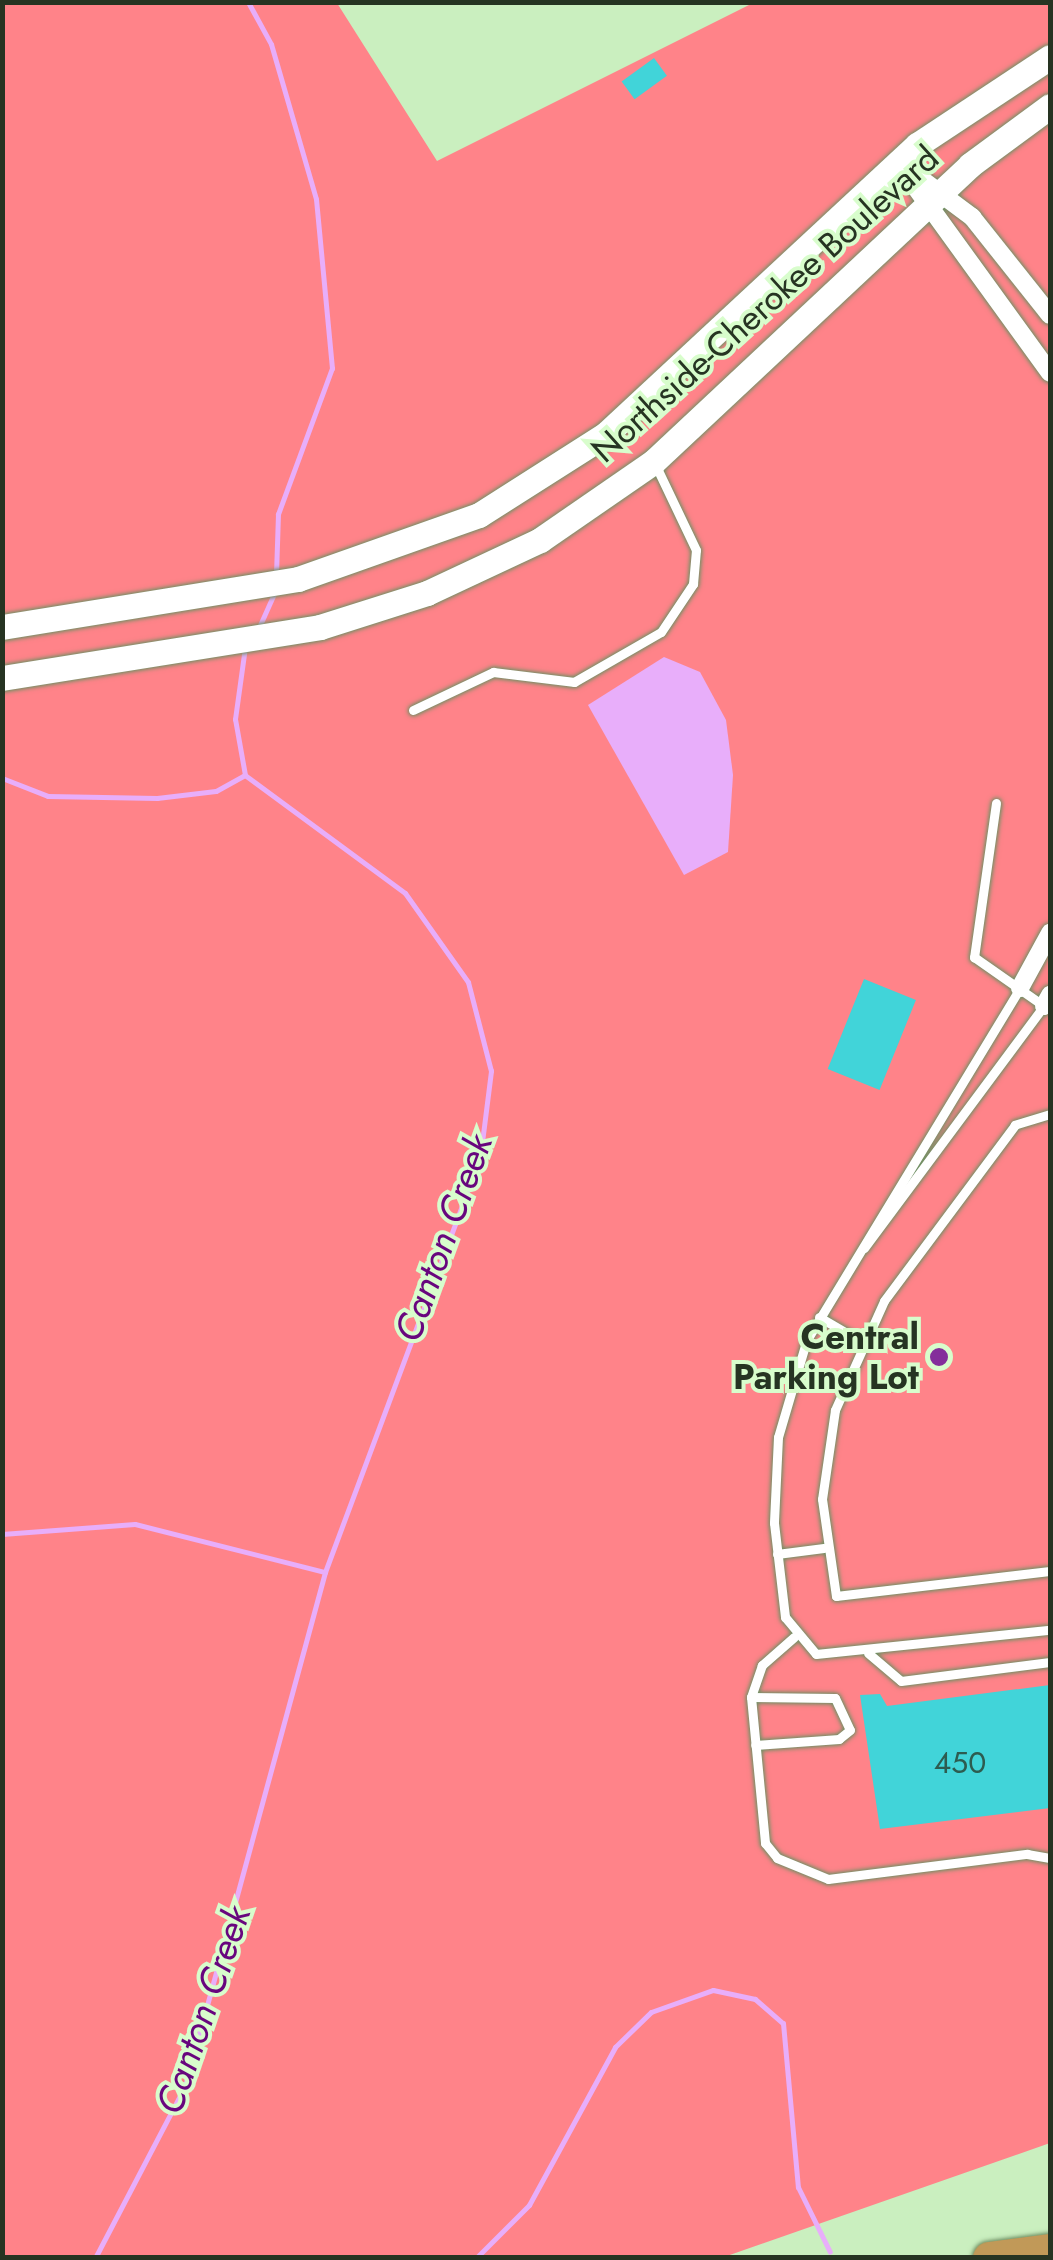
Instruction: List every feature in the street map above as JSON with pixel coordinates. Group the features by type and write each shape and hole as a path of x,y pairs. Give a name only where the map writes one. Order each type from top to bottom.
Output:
{"highway":[{"path":"989,2258 1050,2250"}],"street":[{"name":"Northside-Cherokee Boulevard","path":"2,627 298,580 385,554 479,515 591,445 898,162 979,98 1050,57"},
{"name":"Northside-Cherokee Boulevard","path":"2,678 282,635 393,606 540,540 653,462 933,198 1050,106"},
{"path":"898,162 933,198 1003,251 1050,316"},
{"path":"933,198 1050,373"},
{"path":"1020,988 1050,934"}],"lane":[{"path":"413,710 493,672 574,682 661,632 693,584 696,550 653,462"},
{"path":"858,1254 1048,1004 974,956 996,803"},
{"path":"794,1637 777,1554 778,1437 819,1317 1020,988"},
{"path":"1050,1114 1014,1125 862,1342 827,1446 824,1548 836,1596 1050,1571"},
{"path":"819,1317 862,1342"},
{"path":"777,1554 824,1548"},
{"path":"794,1637 832,1657 1050,1630"},
{"path":"794,1637 762,1665 751,1698 765,1843 807,1876 1050,1858"},
{"path":"868,1653 901,1681 1050,1662"},
{"path":"751,1698 835,1698 850,1730 839,1740 755,1745"}],"shaded area":[{"path":"3,3 337,3 437,161 753,3 1050,3 1050,2143 724,2257 3,2258"},
{"path":"664,657 700,672 726,720 733,775 728,852 684,875 588,705"}],"building":[{"path":"654,58 667,76 635,99 622,82"},
{"path":"864,979 916,1000 880,1090 828,1069"},
{"path":"1050,1685 1050,1808 880,1829 860,1695 880,1694 887,1706"}],"waterway":[{"name":"Canton Creek","path":"248,2 271,44 316,199 332,368 278,514 276,575"},
{"path":"260,625 275,591"},
{"name":"Canton Creek","path":"95,2258 185,2086 325,1572 480,1158 491,1071 468,982 405,893 245,775 235,719 245,647"},
{"path":"2,778 48,796 157,798 216,791 245,775"},
{"path":"2,1534 135,1524 325,1572"},
{"name":"Canton Creek","path":"476,2258 529,2205 615,2047 651,2012 713,1990 755,1999 783,2023 798,2187 830,2252"}],"place":[{"name":"Central Parking Lot","path":"939,1357"}]}
